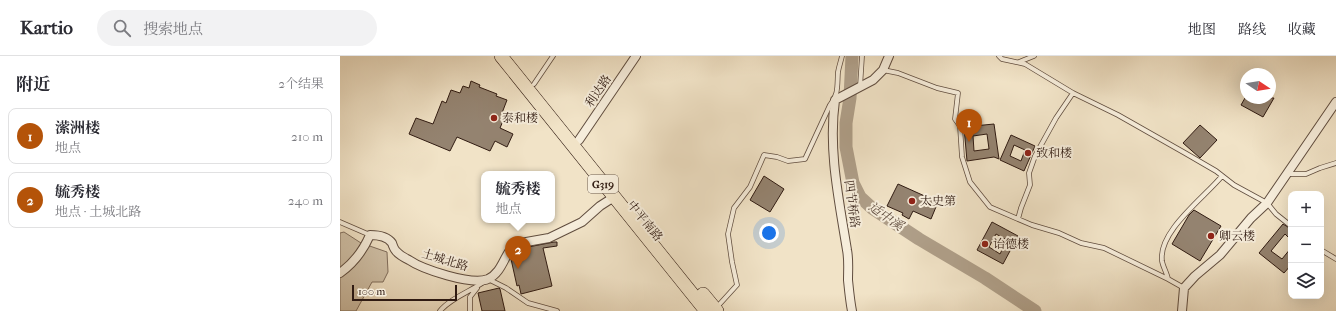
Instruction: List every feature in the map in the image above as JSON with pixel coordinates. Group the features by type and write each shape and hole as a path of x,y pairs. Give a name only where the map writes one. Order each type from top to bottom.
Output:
{"highway":[{"name":"G319","path":"501,56 614,197 713,310"},
{"name":"中平南路","path":"512,56 713,310"}],"street":[{"name":"利达路","path":"579,140 636,56"},
{"path":"835,100 873,80 883,70 889,56"},
{"name":"四节桥路","path":"835,100 832,123 832,146 847,251 848,281 852,311"},
{"path":"1182,311 1184,288 1195,276 1220,255 1251,218 1267,203 1336,102"},
{"path":"488,279 500,268 508,252 515,244 548,238 582,222 600,206 614,197"},
{"name":"土城北路","path":"370,235 380,234 391,241 396,251 409,261 427,269 461,279 488,279"},
{"path":"340,273 350,266 365,246 370,235"}],"lane":[{"path":"534,84 554,56"},
{"path":"713,310 733,291 737,285 728,234 734,208 750,187 764,155 777,157 788,161 805,159 830,105 835,100 838,71 842,56"},
{"path":"860,88 862,56"},
{"path":"999,56 1002,59 1025,64 1073,93 1155,135 1234,185 1267,203 1276,214 1288,224"},
{"path":"1018,62 1034,56"},
{"path":"883,70 898,73 937,88 958,93 954,119 960,126 962,157 970,182 990,207 1032,225 1059,233 1081,243 1104,248 1184,288"},
{"path":"1018,219 1030,185 1029,173 1035,156 1056,118 1073,93"},
{"path":"1286,174 1306,174 1320,168 1336,164"},
{"path":"1168,279 1162,261 1167,239 1178,221 1222,176"},
{"path":"340,222 370,235"},
{"path":"1324,252 1336,259"},
{"path":"440,311 451,301 479,286 488,279 506,288 528,303 557,311"},
{"path":"470,311 470,297 479,286"}],"shaded area":[{"path":"344,232 361,243 387,252 388,272 383,282 372,282 356,311 340,311 340,233"}],"building":[{"path":"471,81 480,85 479,87 497,94 496,96 507,100 502,113 506,114 500,128 513,134 507,147 495,141 490,151 457,137 450,151 409,134 416,118 433,124 442,101 446,103 451,90 460,93 463,86 469,88"},
{"path":"1242,104 1271,104 1263,117"},
{"path":"994,124 999,159 994,157 967,161 964,127","holes":["987,134 989,149 974,151 973,136"]},
{"path":"1200,125 1217,140 1200,158 1183,143"},
{"name":"致和楼","path":"1011,135 1035,146 1024,171 1000,160","holes":["1014,145 1025,150 1021,161 1010,156"]},
{"path":"764,176 784,189 770,212 750,200"},
{"path":"898,184 938,202 931,219 913,211 909,219 902,215 903,213 887,206"},
{"name":"卿云楼","path":"1194,210 1221,226 1200,261 1172,244 1189,215"},
{"name":"诒德楼","path":"992,222 1018,236 1003,264 977,250","holes":["996,234 1007,240 1000,254 989,247"]},
{"path":"1283,224 1288,227 1288,237 1285,234 1271,251 1282,259 1288,252 1288,268 1284,273 1259,253"},
{"path":"557,242 557,246 543,248 552,286 521,294 519,285 517,286 511,259 514,258 513,255 518,249"},
{"path":"499,288 505,311 482,311 478,293"}],"waterway":[{"name":"适中溪","path":"852,56 850,98 846,123 846,147 853,183 860,197 872,208 919,239 985,278 1035,311"}],"place":[{"name":"泰和楼","path":"494,118"},
{"name":"潆洲楼","path":"969,142"},
{"name":"致和楼","path":"1028,153"},
{"name":"太史第","path":"912,201"},
{"name":"卿云楼","path":"1211,236"},
{"name":"诒德楼","path":"985,244"},
{"name":"毓秀楼","path":"518,269"}]}
